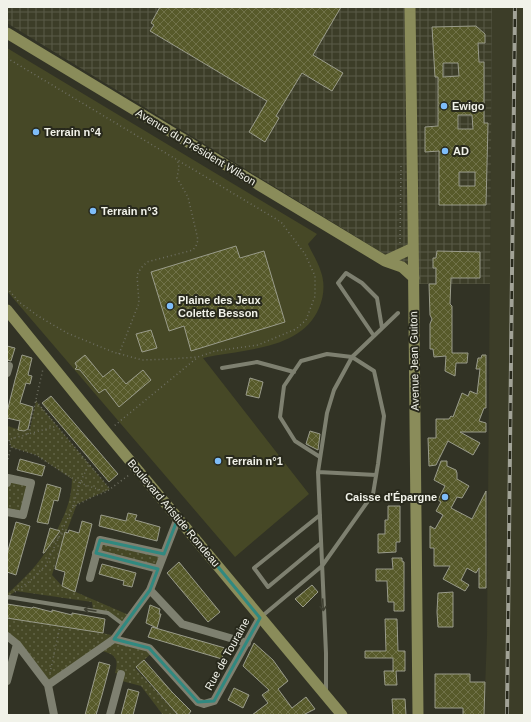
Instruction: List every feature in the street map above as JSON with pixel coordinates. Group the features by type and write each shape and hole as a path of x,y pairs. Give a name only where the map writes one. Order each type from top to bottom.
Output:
{"street":[{"name":"Avenue Jean Guiton","path":"410,7 418,715"},
{"name":"Avenue du Président Wilson","path":"7,33 385,261 402,267 414,278"},
{"path":"385,261 413,248"},
{"name":"Boulevard Aristide Rondeau","path":"7,310 106,432 342,715"},
{"path":"7,366 9,366 7,373"},
{"path":"7,483 8,478 31,483 23,515 7,512"},
{"path":"48,685 114,639 150,590 178,518"},
{"path":"90,578 100,540 164,554"},
{"path":"96,553 158,569"},
{"path":"150,590 182,624 247,644"},
{"name":"Rue de Touraine","path":"114,639 149,648 198,702 204,704 214,701 247,644 260,618"},
{"path":"7,636 17,644 48,685 54,715"},
{"path":"7,680 17,644"},
{"path":"110,715 121,674"}],"lane":[{"path":"374,336 338,283 346,273 362,283 377,298 382,328"},
{"path":"326,696 326,653 318,472 327,413 334,390 352,357 398,313"},
{"path":"260,618 322,566 372,494 384,416 374,371 352,357 327,354 302,361 284,386 280,417 295,441 320,457"},
{"path":"222,368 257,362 294,372"},
{"path":"318,472 376,475"},
{"path":"320,516 254,568 268,587 321,543"},
{"path":"8,598 108,613 124,625"}],"path":[{"path":"7,58 281,222 305,254 315,276 316,286 312,307 306,320 296,329 258,345 216,351 198,357 170,360 142,360 119,354 67,333 38,316 19,302 7,288"},
{"path":"119,354 140,303 137,275 140,268 147,262 193,250 198,240 188,197 176,178 179,167 177,159"},
{"path":"106,432 198,357"},
{"path":"28,434 45,358"},
{"path":"36,401 110,489"},
{"path":"7,463 11,447 8,440 57,426"},
{"path":"11,447 36,455 80,483 106,492"},
{"path":"8,598 31,580 46,565 73,507 80,483 89,464"},
{"path":"73,507 94,496 106,492 137,469"},
{"path":"48,685 60,626"}],"highlighted area":[{"path":"178,518 260,618 214,701 198,702 149,648 114,639 150,590 158,569 96,553 100,540 164,554"}],"shaded area":[{"path":"7,7 492,7 490,284 416,284 399,263 7,23"},
{"path":"492,7 524,7 524,715 484,715 487,636"},
{"name":"Plaine des Jeux Colette Besson","path":"7,48 317,234 308,244 321,272 323,290 319,308 310,322 299,333 268,346 203,358 309,494 235,557 7,291"},
{"path":"36,401 110,489 77,504 52,575 62,586 131,616 124,625 108,613 93,610 92,602 16,591 7,597 7,594 41,559 50,545 64,514 71,491 72,479 36,455 11,447 9,440 7,440 7,426 24,431 30,429"},
{"path":"8,478 31,483 23,515 7,512"},
{"path":"100,540 164,554 158,569 96,553"},
{"path":"7,618 116,636 153,652 135,668 178,715 163,715 141,686 122,681 123,675 115,673 117,663 116,659 112,655 99,650 48,685 7,636"}],"building":[{"path":"160,7 341,7 313,55 343,73 332,91 302,73 276,116 279,118 265,142 249,132 267,101 150,31 154,25 151,23"},
{"path":"476,26 485,34 485,43 478,43 479,62 484,62 484,123 488,123 486,205 439,205 439,151 425,152 425,127 438,126 438,77 435,77 432,27","holes":["443,63 458,63 459,76 443,77","458,115 472,115 473,129 458,129","459,172 475,172 475,186 459,186"]},
{"path":"236,246 240,258 264,251 285,322 191,351 184,326 169,331 151,272"},
{"path":"437,251 480,252 480,278 451,278 450,304 452,306 452,353 468,353 467,363 456,363 455,376 445,371 446,356 434,357 433,349 430,349 430,324 432,319 430,315 429,284 436,284 436,268 433,268 433,258 436,258"},
{"path":"151,330 157,348 142,352 136,334"},
{"path":"7,346 15,348 11,361 7,360"},
{"path":"22,355 32,358 28,375 32,376 30,384 26,383 20,403 33,407 28,429 24,431 18,430 20,421 7,418 7,412"},
{"path":"85,355 103,377 113,369 126,384 143,370 151,380 119,407 105,389 99,393 80,370 75,369 77,367 75,363"},
{"path":"482,355 486,355 486,408 484,408 479,421 486,423 486,432 460,432 480,443 473,455 448,441 436,465 429,466 428,438 436,438 436,419 449,419 451,416 453,417 462,393 468,396 470,391 477,394 480,369 476,369 478,358 481,358"},
{"path":"250,378 263,382 259,398 246,395"},
{"path":"51,396 118,474 109,482 42,403"},
{"path":"310,431 320,434 318,450 306,444"},
{"path":"20,459 45,466 42,476 17,470"},
{"path":"441,461 447,461 447,466 456,470 457,479 469,486 462,498 457,497 451,508 472,519 486,491 486,588 479,588 479,568 476,573 467,568 461,580 469,585 465,591 443,579 450,566 434,566 434,548 430,548 430,526 435,529 443,515 436,511 441,502 438,500 445,486 434,480"},
{"path":"47,484 61,488 58,501 54,500 48,524 37,522"},
{"path":"388,506 400,506 400,542 396,542 396,552 378,553 378,534 385,534 385,520 388,520"},
{"path":"128,513 137,515 135,520 160,527 157,541 99,526 101,515 126,521"},
{"path":"82,521 92,524 75,592 62,586 65,572 55,569 65,532 68,533 69,530 79,533"},
{"path":"16,522 30,526 16,575 7,572 7,554"},
{"path":"50,528 60,531 43,553"},
{"path":"392,558 402,558 402,561 404,562 404,611 394,611 394,602 388,602 387,581 376,581 376,569 393,569"},
{"path":"179,562 220,612 208,622 167,573"},
{"path":"102,564 136,573 132,587 123,585 124,581 99,574"},
{"path":"312,585 318,592 303,607 295,599"},
{"path":"453,592 453,627 438,627 438,593"},
{"path":"7,604 105,619 103,633 7,618"},
{"path":"150,605 160,609 159,614 161,614 157,628 146,623"},
{"path":"385,619 397,619 398,651 405,651 405,671 396,671 397,685 385,685 384,671 393,671 393,658 365,658 365,651 386,651"},
{"path":"152,627 225,648 222,659 148,637"},
{"path":"254,643 273,660 288,681 278,689 292,708 306,697 315,709 303,715 252,715 268,703 262,695 269,690 243,666"},
{"path":"144,660 191,711 188,715 178,715 136,667"},
{"path":"99,662 110,665 96,715 85,715"},
{"path":"435,674 470,674 470,682 485,682 484,715 463,715 463,708 435,708"},
{"path":"234,688 249,695 243,708 228,700"},
{"path":"128,689 139,692 133,715 121,715"},
{"path":"392,699 405,699 406,715 393,715"}],"railway":[{"path":"507,715 515,7"}],"place":[{"name":"Ewigo","path":"444,106"},
{"name":"Terrain n°4","path":"36,132"},
{"name":"AD","path":"445,151"},
{"name":"Terrain n°3","path":"93,211"},
{"name":"Plaine des Jeux Colette Besson","path":"170,306"},
{"name":"Terrain n°1","path":"218,461"},
{"name":"Caisse d'Épargne","path":"445,497"}]}
